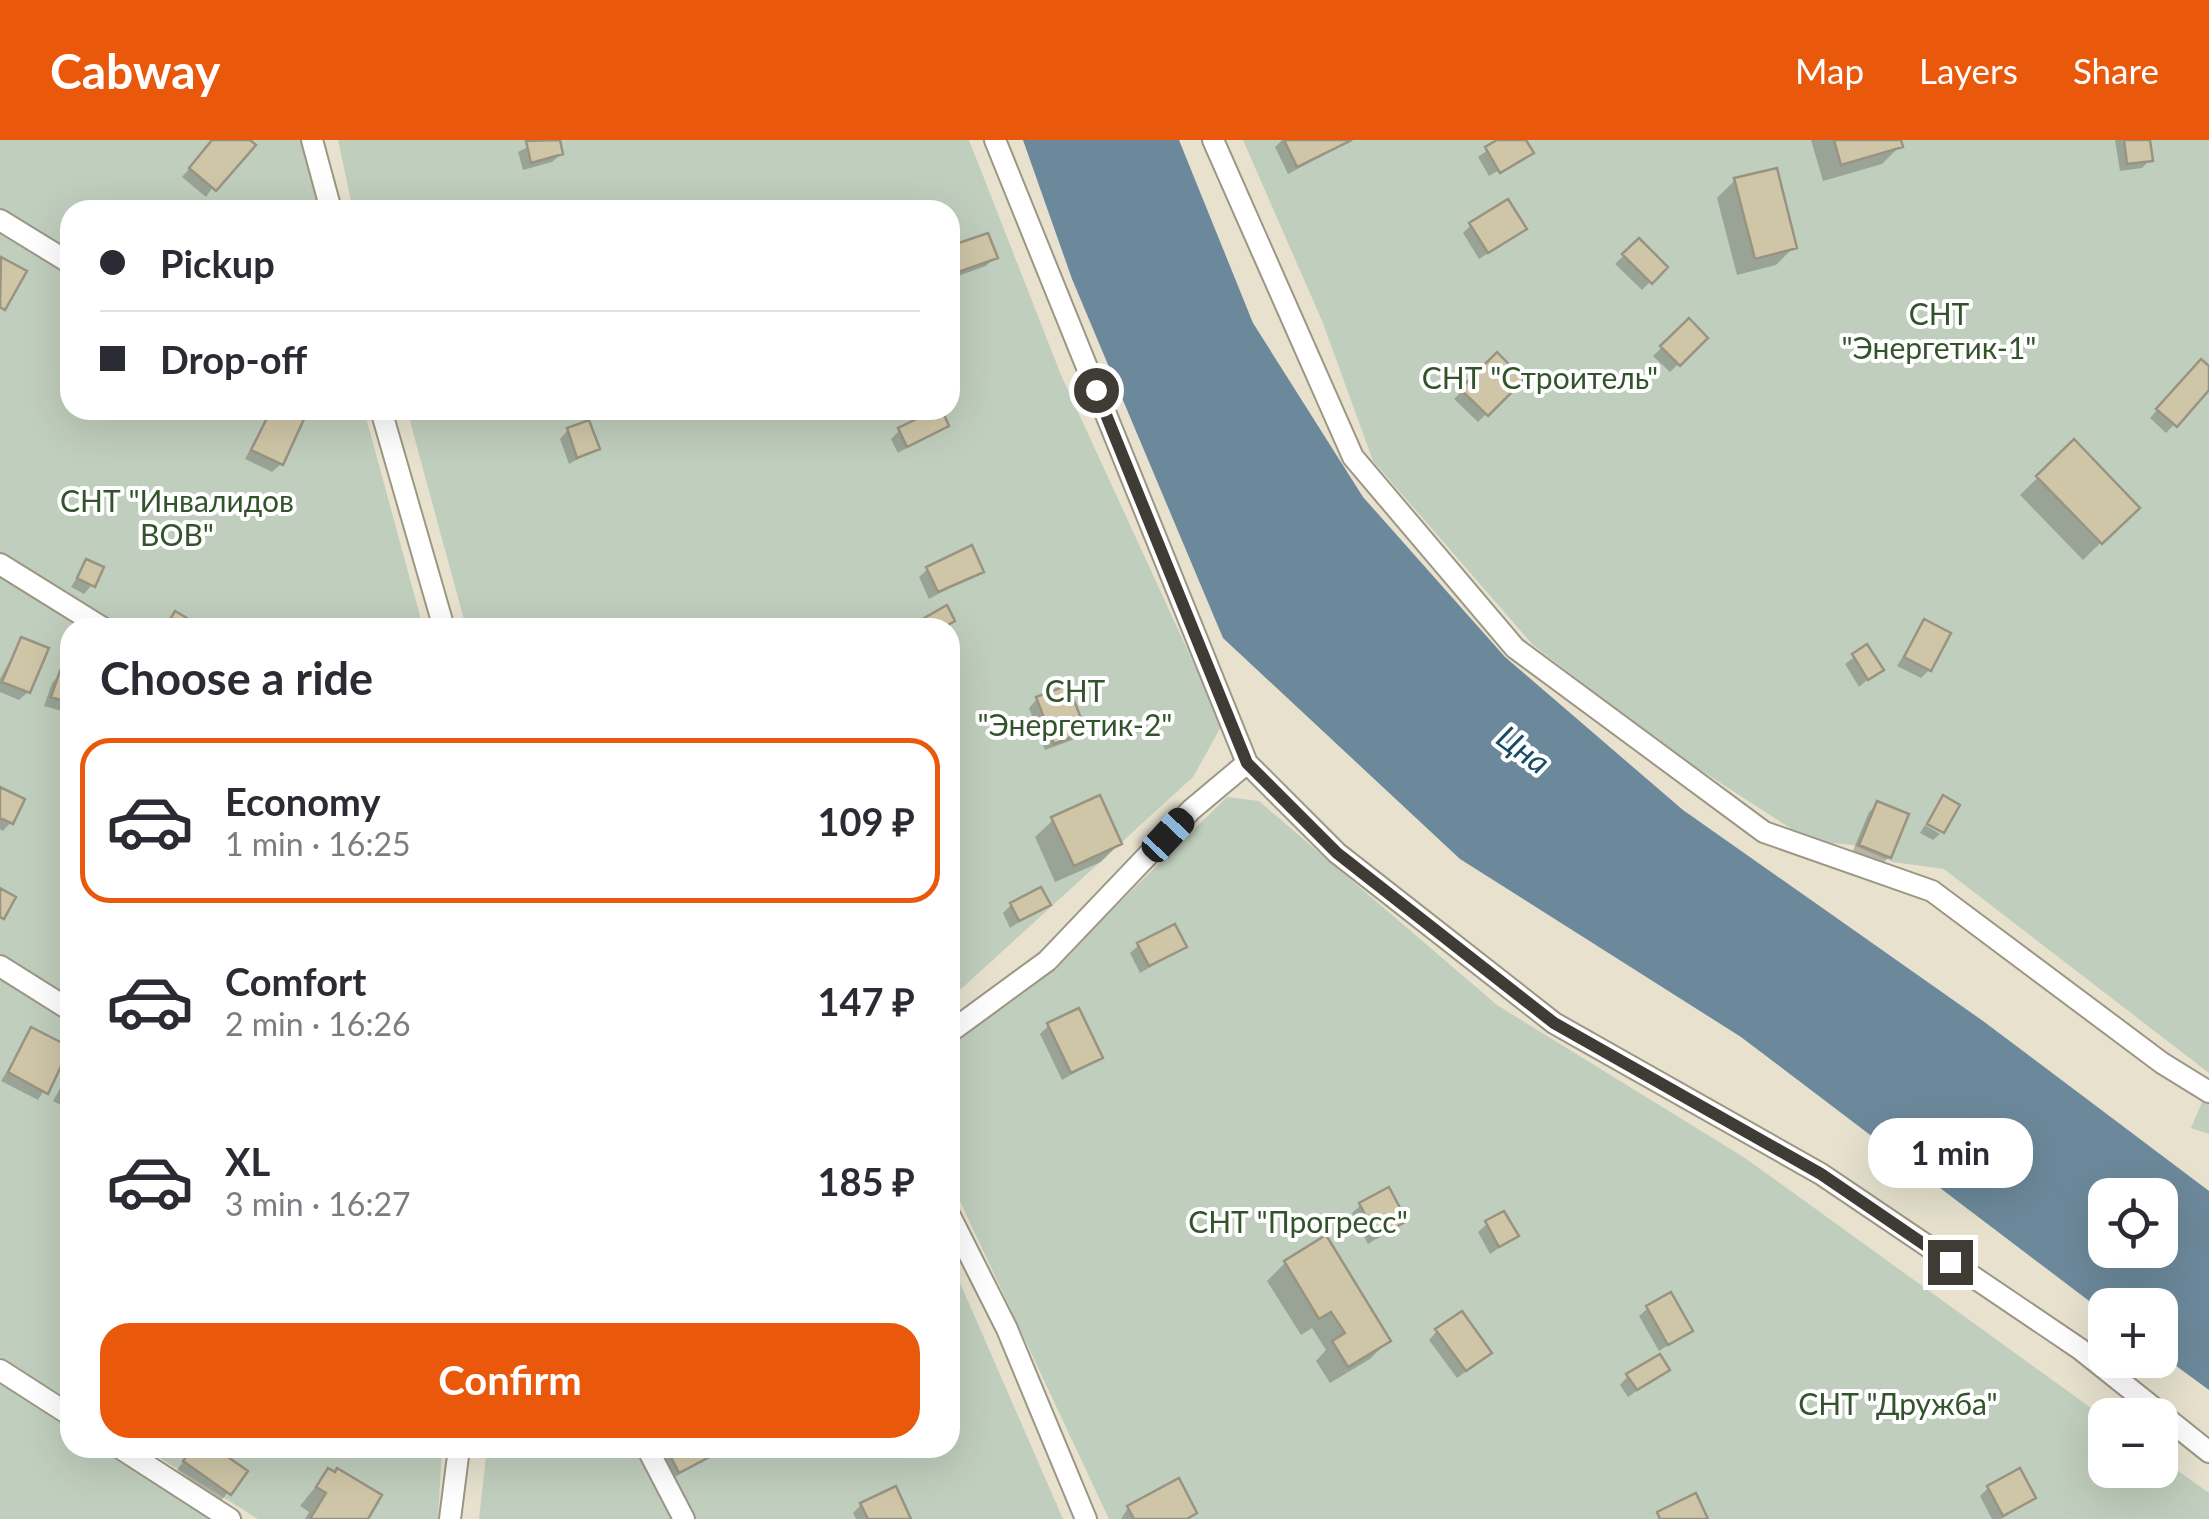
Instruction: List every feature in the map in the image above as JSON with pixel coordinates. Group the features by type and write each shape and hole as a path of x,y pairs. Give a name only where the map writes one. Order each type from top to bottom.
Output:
{"lane":[{"path":"312,140 328,200"},
{"path":"996,140 1247,763 1337,853 1554,1023 1821,1174 2080,1349 2209,1452"},
{"path":"1212,140 1353,457 1514,648 1764,832 1932,891 2162,1063 2209,1092"},
{"path":"0,220 60,256"},
{"path":"384,420 441,618"},
{"path":"0,564 87,618"},
{"path":"960,1025 1047,960 1192,810 1247,763"},
{"path":"0,966 60,1004"},
{"path":"960,1236 1007,1329 1086,1519"},
{"path":"0,1370 60,1409"},
{"path":"135,1458 230,1519"},
{"path":"450,1519 458,1458"},
{"path":"652,1458 684,1519"}],"green space":[{"name":"СНТ \"Инвалидов ВОВ\"","path":"0,140 304,140 317,200 60,200 60,420 367,420 421,618 60,618 60,1395 0,1357"},
{"name":"СНТ \"Энергетик-2\"","path":"338,140 969,140 1061,375 1222,725 1193,777 960,990 960,618 464,618 410,420 960,420 960,200 351,200"},
{"name":"СНТ \"Строитель\"","path":"1243,140 2209,140 2209,1073 1944,869 1893,862 1853,845 1810,841 1668,749 1533,645 1373,461 1323,323"},
{"name":"СНТ \"Прогресс\"","path":"1227,797 1259,801 1497,1005 1745,1158 2088,1406 2088,1488 2178,1488 2178,1471 2209,1493 2209,1519 1109,1519 960,1201 960,1040 1064,957"},
{"path":"2209,1086 2209,1134 2191,1128"},
{"path":"960,1283 1063,1519 479,1519 486,1458 960,1458"},
{"path":"0,1383 60,1422 60,1458 116,1458 211,1519 0,1519"},
{"path":"160,1458 441,1458 438,1519 258,1519"}],"water":[{"name":"Цна","path":"1023,140 1179,140 1253,323 1363,497 1505,657 1683,810 1983,1021 2209,1191 2209,1390 2178,1367 2178,1288 2088,1288 2088,1300 1741,1037 1460,859 1223,638 1072,279"}],"building":[{"path":"212,140 250,140 256,145 216,191 189,168"},
{"path":"560,140 563,154 531,163 526,141"},
{"path":"1284,140 1352,140 1297,167"},
{"path":"1497,140 1526,140 1534,153 1500,173 1485,147"},
{"path":"1834,140 1901,140 1903,147 1841,165"},
{"path":"2124,140 2150,140 2153,161 2127,164"},
{"path":"1777,168 1797,248 1755,259 1734,178"},
{"path":"1508,199 1527,229 1488,253 1469,223"},
{"path":"988,233 998,258 960,271 960,243"},
{"path":"1639,238 1668,267 1652,284 1622,254"},
{"path":"1,257 27,271 5,310 0,307"},
{"path":"1689,318 1708,338 1680,366 1660,346"},
{"path":"1497,352 1524,380 1488,416 1460,389"},
{"path":"2201,359 2209,366 2209,390 2177,427 2156,409"},
{"path":"266,420 304,420 283,465 251,450"},
{"path":"589,420 600,449 577,458 567,428"},
{"path":"914,420 946,420 949,426 907,447 898,428"},
{"path":"2074,439 2140,508 2102,544 2036,476"},
{"path":"972,545 984,572 938,592 926,567"},
{"path":"86,559 104,567 95,587 77,578"},
{"path":"947,605 954,618 924,618"},
{"path":"1924,619 1951,633 1931,671 1904,657"},
{"path":"21,637 49,648 30,693 2,682"},
{"path":"1867,644 1884,670 1868,680 1852,654"},
{"path":"60,671 60,700 51,697"},
{"path":"1068,685 1086,731 1054,744 1036,697"},
{"path":"0,787 25,799 13,824 0,818"},
{"path":"1100,795 1122,844 1074,866 1051,817"},
{"path":"1943,795 1960,805 1944,833 1927,824"},
{"path":"1877,801 1909,814 1891,858 1859,845"},
{"path":"1041,887 1051,905 1019,921 1010,903"},
{"path":"0,888 16,897 4,919 0,917"},
{"path":"1175,924 1187,947 1149,966 1137,943"},
{"path":"1079,1008 1103,1058 1071,1073 1047,1023"},
{"path":"31,1027 60,1042 60,1068 48,1094 8,1072"},
{"path":"1389,1187 1407,1221 1377,1237 1359,1203"},
{"path":"1504,1211 1519,1236 1499,1247 1485,1221"},
{"path":"1326,1235 1391,1341 1348,1367 1332,1341 1345,1333 1331,1312 1319,1319 1284,1261"},
{"path":"1671,1292 1693,1331 1668,1345 1646,1306"},
{"path":"1462,1311 1492,1353 1466,1371 1435,1329"},
{"path":"1660,1354 1670,1370 1637,1390 1626,1374"},
{"path":"229,1458 248,1471 231,1495 183,1461"},
{"path":"672,1458 708,1458 679,1473"},
{"path":"328,1468 335,1472 337,1468 382,1495 368,1519 310,1519 326,1493 316,1487"},
{"path":"2020,1468 2036,1498 2003,1516 1987,1486"},
{"path":"1179,1478 1197,1513 1187,1519 1134,1519 1127,1506"},
{"path":"896,1486 911,1519 868,1519 860,1503"},
{"path":"1696,1493 1708,1519 1660,1519 1657,1512"}],"route":[{"path":"1096,390 1247,763 1337,853 1554,1023 1821,1174 1950,1262"}],"park label":[{"name":"СНТ \"Энергетик-1\"","path":"1939,332"},
{"name":"СНТ \"Дружба\"","path":"1898,1405"}]}
